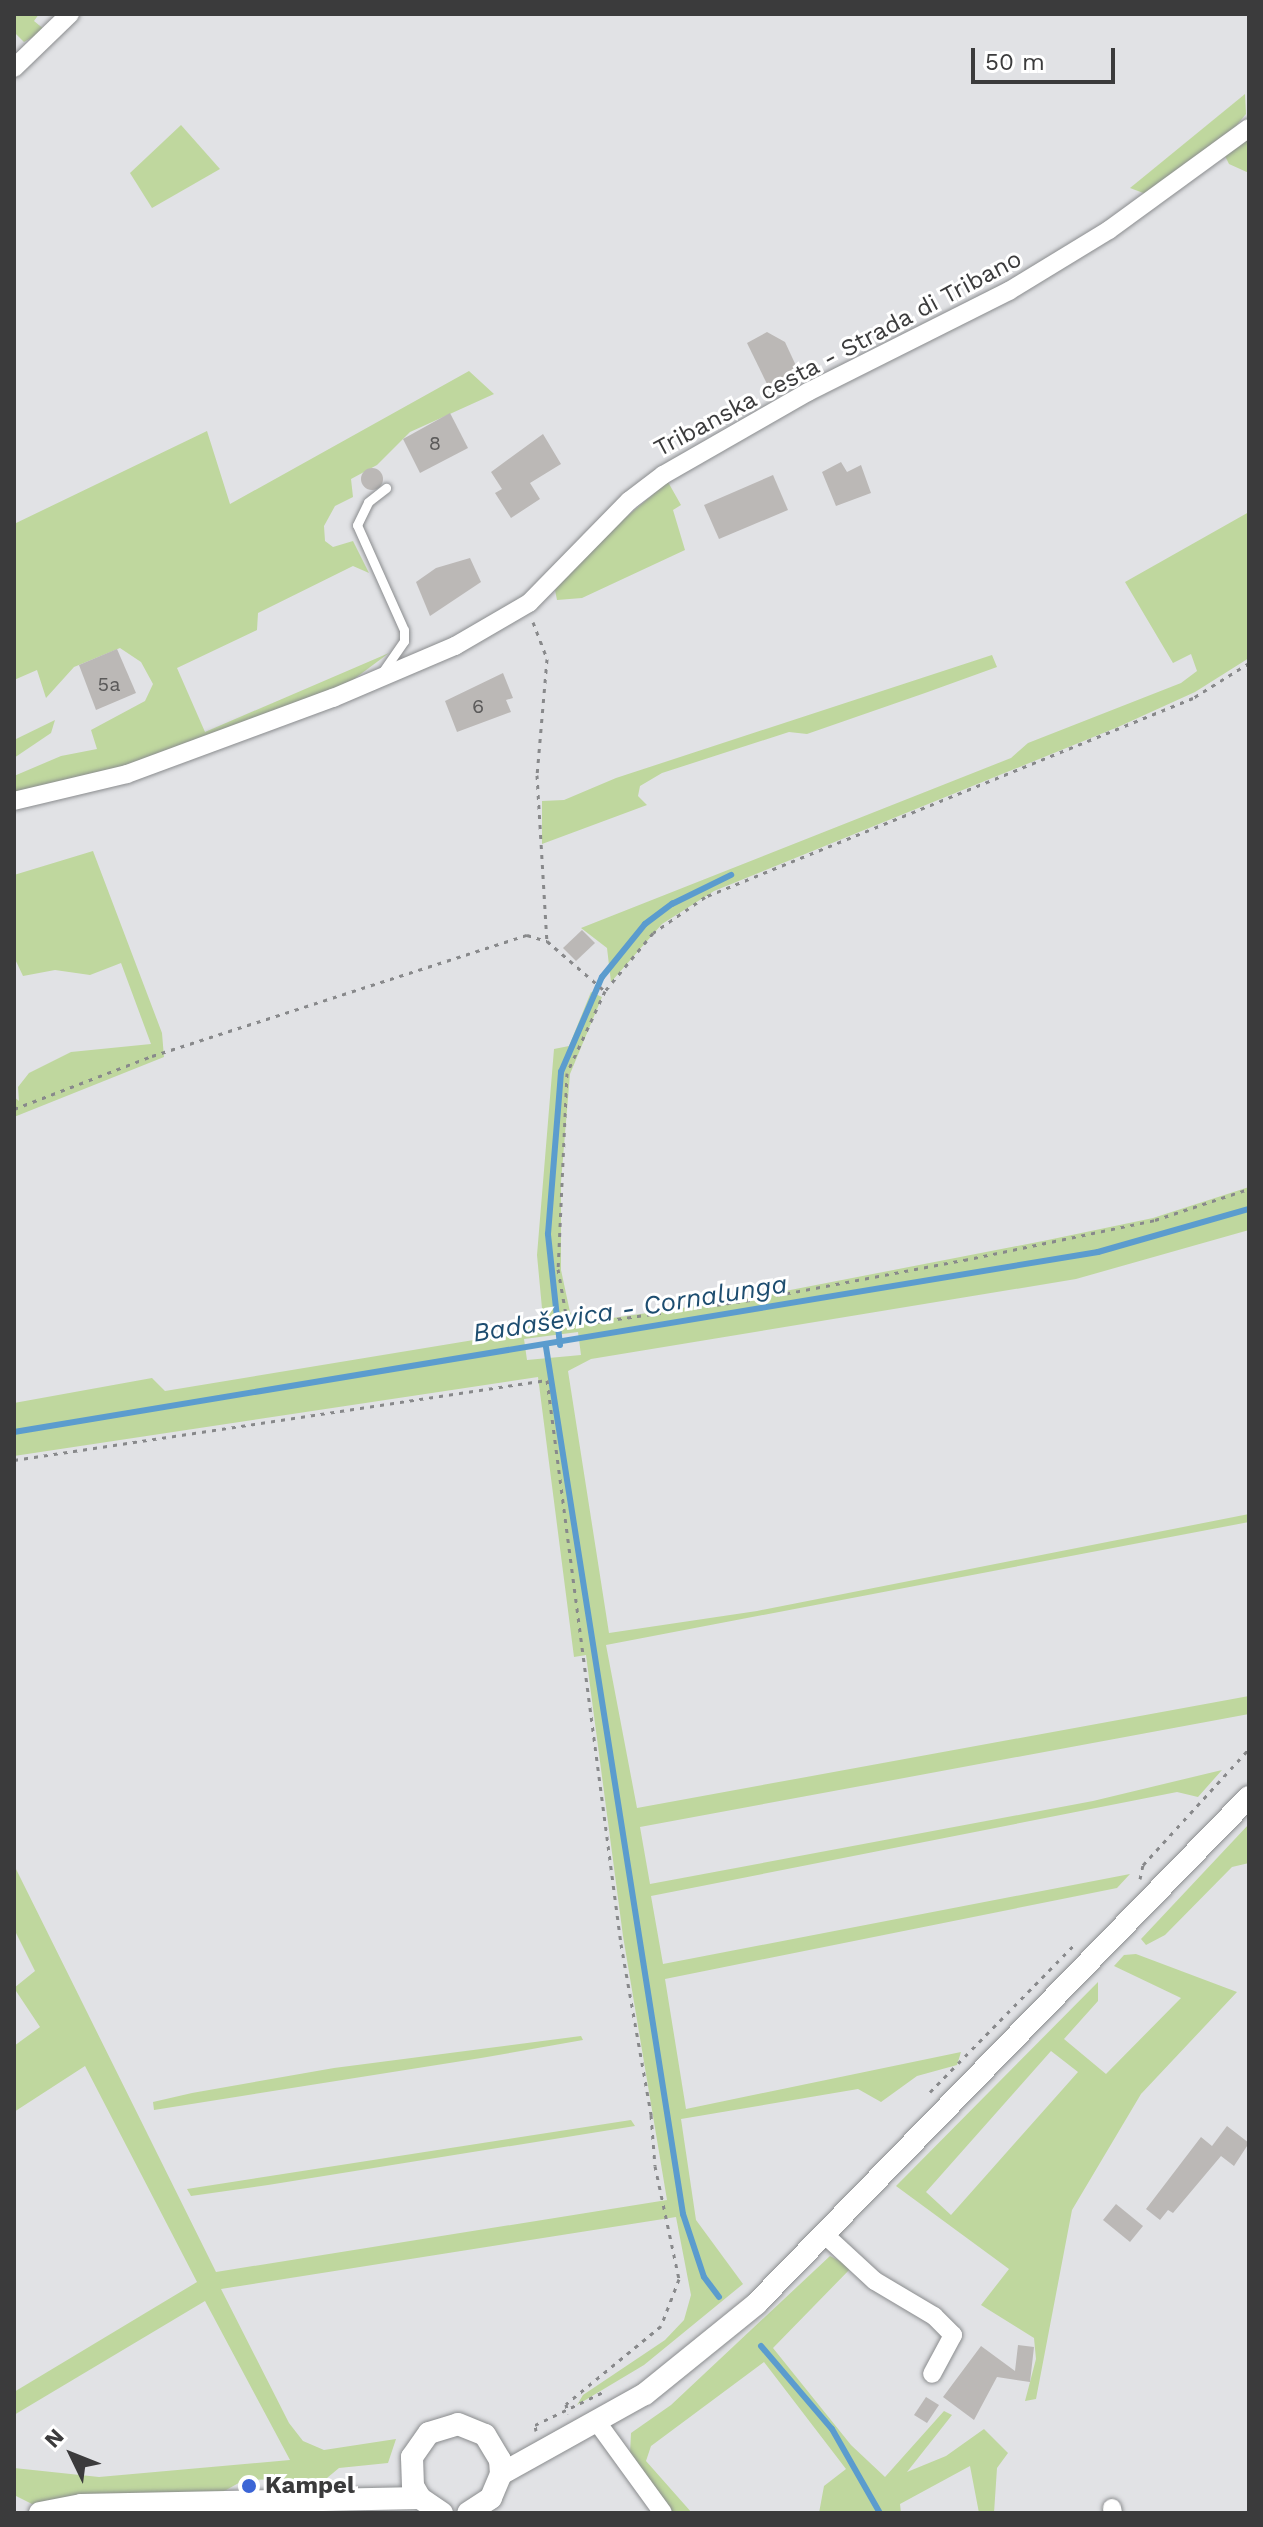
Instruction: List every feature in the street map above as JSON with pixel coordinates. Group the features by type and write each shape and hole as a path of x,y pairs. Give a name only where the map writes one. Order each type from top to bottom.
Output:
{"street":[{"path":"14,68 70,14"},
{"name":"Tribanska cesta - Strada di Tribano","path":"14,801 127,774 378,680 455,646 529,603 629,501 663,475 808,392 1009,291 1109,230 1249,128"},
{"path":"469,2513 491,2498 501,2474 533,2451 597,2422 701,2350 824,2234 1249,1797"},
{"path":"824,2234 875,2281 934,2316 953,2335 932,2374"},
{"path":"597,2422 663,2513"},
{"path":"384,2497 410,2472 419,2443 443,2426 472,2427 495,2446 533,2451"},
{"path":"495,2446 501,2474"},
{"path":"410,2472 420,2498"},
{"path":"40,2513 81,2505 280,2505 384,2497 420,2498 442,2513"}],"lane":[{"path":"378,680 404,641 404,630 357,525 368,502 386,488"}],"path":[{"path":"529,603 547,659 537,775 547,941"},
{"path":"1249,663 1179,704 705,897 653,933 605,991 567,1073 558,1269 568,1326 742,1301 978,1257 1155,1220 1249,1189"},
{"path":"14,1109 152,1056 527,935 547,941 605,991"},
{"path":"14,1460 547,1380 621,1944 651,2115 655,2166 679,2279 670,2312 661,2326 566,2404 572,2433"},
{"path":"1147,1880 1137,1891 1143,1865 1249,1749"},
{"path":"926,2097 1079,1941"},
{"path":"533,2451 535,2425 606,2391"}],"green space":[{"path":"14,14 39,14 34,21 45,30 24,42 14,32"},
{"path":"1245,94 1246,114 1236,126 1146,194 1130,188"},
{"path":"181,125 220,169 152,208 130,173"},
{"path":"1249,139 1249,173 1229,164 1224,154"},
{"path":"469,371 494,394 410,432 377,465 351,479 353,497 335,506 324,526 325,541 333,547 353,541 369,573 353,566 258,613 257,630 177,668 205,732 389,653 346,685 133,766 14,793 14,776 61,756 97,749 91,730 145,701 153,684 141,662 120,648 74,667 46,698 37,670 14,680 14,524 207,431 230,504"},
{"path":"668,482 681,505 673,510 685,550 582,598 557,600 555,590 606,534"},
{"path":"1249,512 1249,658 1195,692 1118,727 714,891 662,924 611,982 607,948 581,928 1011,758 1028,743 1181,683 1197,671 1191,654 1173,663 1125,582"},
{"path":"992,655 997,667 925,693 807,734 789,732 662,773 640,786 638,796 647,805 542,844 542,801 564,800 616,778"},
{"path":"55,720 51,733 14,758 14,740"},
{"path":"93,851 162,1033 164,1057 14,1117 14,1097 19,1101 18,1087 29,1073 71,1052 151,1044 121,963 90,975 55,970 23,976 14,957 14,875"},
{"path":"591,992 602,997 570,1074 561,1182 561,1270 570,1312 578,1323 744,1299 1043,1241 1153,1218 1249,1187 1249,1230 1076,1279 591,1359 568,1371 609,1633 757,1611 1249,1514 1249,1522 606,1645 637,1808 1249,1696 1249,1714 640,1827 650,1884 1093,1801 1222,1770 1198,1797 1177,1792 651,1896 663,1964 1130,1874 1117,1888 665,1979 686,2109 961,2052 957,2065 917,2076 881,2102 858,2089 681,2119 696,2220 743,2284 644,2365 577,2405 583,2395 665,2340 684,2320 691,2295 676,2217 221,2289 289,2423 303,2441 324,2450 396,2439 388,2463 339,2468 327,2478 244,2480 219,2494 32,2504 14,2495 14,2468 99,2477 290,2460 205,2301 14,2415 14,2392 197,2282 85,2066 14,2112 14,2046 40,2027 14,1988 35,1971 14,1929 14,1865 216,2272 667,2200 623,1936 586,1655 574,1657 538,1377 14,1456 14,1403 152,1378 165,1391 516,1333 543,1319 537,1255 554,1049 569,1046","holes":["578,1332 581,1355 527,1360 524,1339"]},
{"path":"1249,1824 1249,1863 1232,1867 1165,1935 1146,1945 1141,1939"},
{"path":"1136,1954 1237,1992 1141,2094 1072,2210 1036,2399 1025,2401 1036,2359 1034,2338 981,2305 1009,2269 896,2186 1098,1982 1098,2001 1064,2039 1106,2074 1181,1998 1114,1966 1124,1955","holes":["1051,2051 1078,2072 951,2215 926,2192"]},
{"path":"581,2036 583,2040 481,2058 154,2110 153,2102 334,2068"},
{"path":"631,2120 635,2126 268,2185 191,2196 187,2189"},
{"path":"830,2256 852,2267 773,2348 851,2445 885,2477 944,2411 952,2415 907,2472 946,2456 984,2429 1008,2453 997,2468 994,2513 979,2513 970,2466 900,2504 901,2513 819,2513 824,2486 846,2469 764,2362 651,2446 646,2461 692,2513 672,2513 630,2454 631,2433 671,2405"}],"building":[{"path":"767,332 785,342 798,370 768,386 747,343"},
{"path":"450,413 468,448 420,473 403,439"},
{"path":"543,434 561,464 530,483 540,499 511,518 495,493 502,489 491,472"},
{"path":"841,462 847,472 861,465 871,493 836,506 822,472"},
{"path":"372,468 380,471 383,479 380,487 372,490 364,487 361,479 364,471"},
{"path":"773,475 788,510 719,539 704,505"},
{"path":"470,558 481,582 430,616 416,582 436,568"},
{"path":"117,649 136,693 96,710 79,665"},
{"path":"503,673 513,698 506,700 511,712 457,732 445,701"},
{"path":"582,930 595,943 576,961 563,948"},
{"path":"1227,2126 1249,2143 1234,2166 1221,2156 1173,2213 1168,2210 1160,2220 1146,2209 1201,2137 1212,2146"},
{"path":"1116,2204 1143,2226 1130,2242 1103,2220"},
{"path":"1018,2345 1034,2347 1030,2382 997,2377 974,2420 943,2397 981,2346 1015,2371"},
{"path":"926,2397 939,2405 927,2423 914,2415"}],"waterway":[{"path":"560,1345 548,1234 561,1072 602,977 645,924 672,904 731,875"},
{"name":"Badaševica - Cornalunga","path":"14,1432 1098,1252 1249,1209"},
{"path":"546,1347 683,2214 704,2277 719,2297"},
{"path":"761,2346 832,2429 880,2513"}],"place":[{"name":"Kampel","path":"249,2486"}]}
